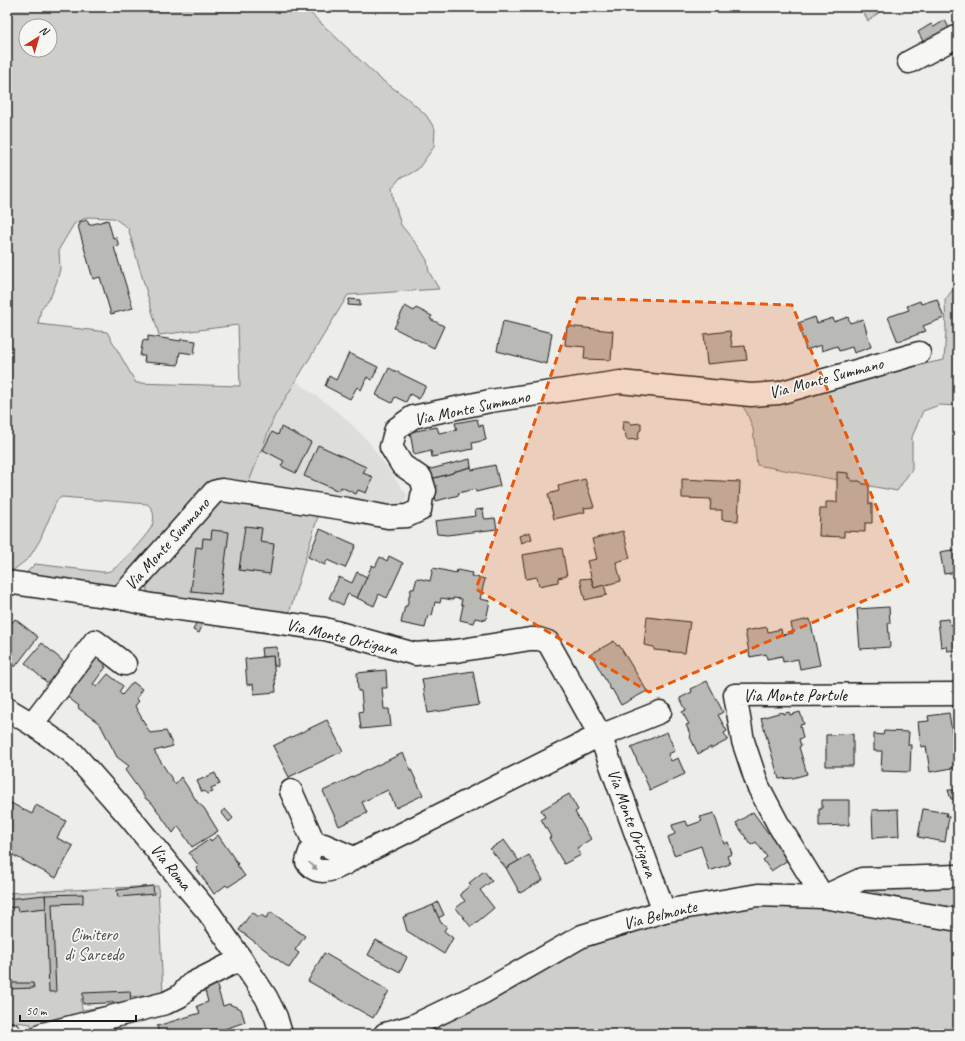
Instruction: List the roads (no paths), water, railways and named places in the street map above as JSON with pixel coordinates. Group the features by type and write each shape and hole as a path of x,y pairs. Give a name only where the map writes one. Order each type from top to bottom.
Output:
{"street":[{"path":"909,62 958,36"},
{"name":"Via Monte Summano","path":"120,598 214,492 222,490 347,509 388,517 407,516 420,510 422,496 425,491 420,478 402,465 391,447 396,429 413,417 490,401 620,382 751,396 779,393 919,353"},
{"name":"Via Monte Ortigara","path":"7,582 120,598 151,605 325,630 415,654 456,651 530,639 540,639 548,642 600,735 664,910"},
{"path":"32,724 95,641 125,664"},
{"name":"Via Monte Portule","path":"823,897 778,824 758,786 742,741 735,695 958,694"},
{"name":"Via Roma","path":"7,709 32,724 77,756 132,820 209,913 266,997 276,1017 281,1034"},
{"path":"291,791 315,845 324,845 354,858 600,735 660,712"},
{"path":"823,897 862,879 958,876"},
{"name":"Via Belmonte","path":"386,1034 413,1026 484,992 582,936 664,910 758,895 823,897 958,920"},
{"path":"43,1034 166,1003 180,996 192,984 241,959"}],"park label":[{"name":"Cimitero di Sarcedo","path":"94,944"}]}
